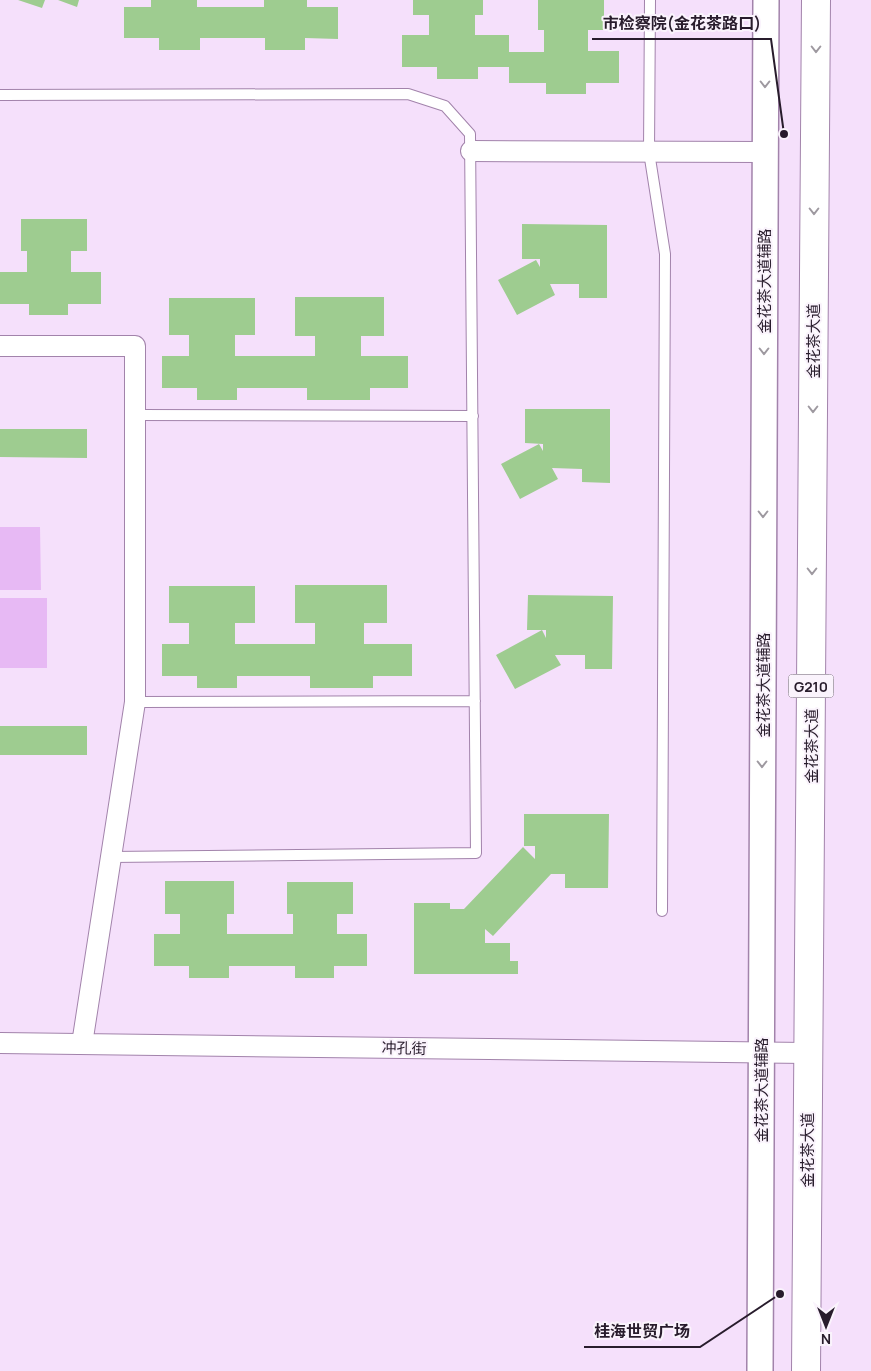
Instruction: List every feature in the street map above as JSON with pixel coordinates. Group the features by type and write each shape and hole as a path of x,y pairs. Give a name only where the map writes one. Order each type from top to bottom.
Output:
{"highway":[{"name":"金花茶大道","path":"806,1371 816,0"}],"street":[{"name":"金花茶大道辅路","path":"760,1371 766,0"},
{"path":"471,151 765,152"},
{"path":"0,346 135,346 135,702 82,1044"},
{"name":"冲孔街","path":"0,1043 808,1053"}],"lane":[{"path":"650,0 649,152 665,254 662,912"},
{"path":"0,96 408,94 445,106 470,134 476,853 111,857"},
{"path":"135,415 473,416"},
{"path":"135,702 475,701"}],"shaded area":[{"path":"0,527 40,527 41,590 0,590"},
{"path":"0,598 47,598 47,668 0,668"}],"building":[{"path":"18,0 45,0 42,8"},
{"path":"58,0 79,0 77,7"},
{"path":"151,0 197,0 197,7 264,7 264,0 307,0 307,7 338,7 338,39 305,38 305,50 265,50 265,38 200,38 200,50 159,50 159,38 124,38 124,7 151,7"},
{"path":"413,0 483,0 483,15 475,15 475,35 509,35 509,52 544,52 544,30 538,30 538,0 604,0 604,30 588,30 588,51 619,51 619,83 586,83 586,94 546,94 546,83 509,83 509,67 478,67 478,79 437,79 437,67 402,67 402,35 429,35 429,15 413,15"},
{"path":"21,219 87,219 87,251 71,251 71,272 101,272 101,304 68,304 68,315 29,315 29,304 0,304 0,272 27,272 27,251 21,251"},
{"path":"522,224 607,225 607,298 579,298 579,284 550,284 555,295 517,315 498,280 536,260 540,267 540,259 522,259"},
{"path":"295,297 384,297 384,336 361,336 361,356 408,356 408,388 370,388 370,400 307,400 307,388 237,388 237,400 197,400 197,388 162,388 162,356 189,356 189,335 169,335 169,298 255,298 255,335 235,335 235,356 315,356 315,336 295,336"},
{"path":"525,409 610,409 610,483 582,482 582,469 552,468 558,479 520,499 501,464 539,444 543,451 543,444 525,443"},
{"path":"0,429 87,429 87,458 0,457"},
{"path":"295,585 387,585 387,623 364,623 364,644 412,644 412,676 373,676 373,688 310,688 310,676 237,676 237,688 197,688 197,676 162,676 162,644 189,644 189,623 169,623 169,586 255,586 255,623 235,623 235,644 315,644 315,623 295,623"},
{"path":"528,595 613,596 612,669 585,669 585,655 555,655 561,665 515,689 496,655 542,630 527,630","holes":["542,630 546,630 546,638"]},
{"path":"0,726 87,726 87,755 0,755"},
{"path":"524,814 609,814 608,888 565,888 565,874 551,874 493,936 485,929 485,943 510,943 510,961 518,961 518,974 414,974 414,903 450,903 450,909 464,909 523,847 535,859 535,846 524,846"},
{"path":"165,881 234,881 234,914 227,914 227,934 293,934 293,914 287,914 287,882 353,882 353,914 337,914 337,934 367,934 367,966 334,966 334,978 295,978 295,966 229,966 229,978 189,978 189,966 154,966 154,934 180,934 180,914 165,914"}],"place":[{"name":"市检察院(金花茶路口)","path":"784,134"},
{"name":"桂海世贸广场","path":"780,1294"}]}
